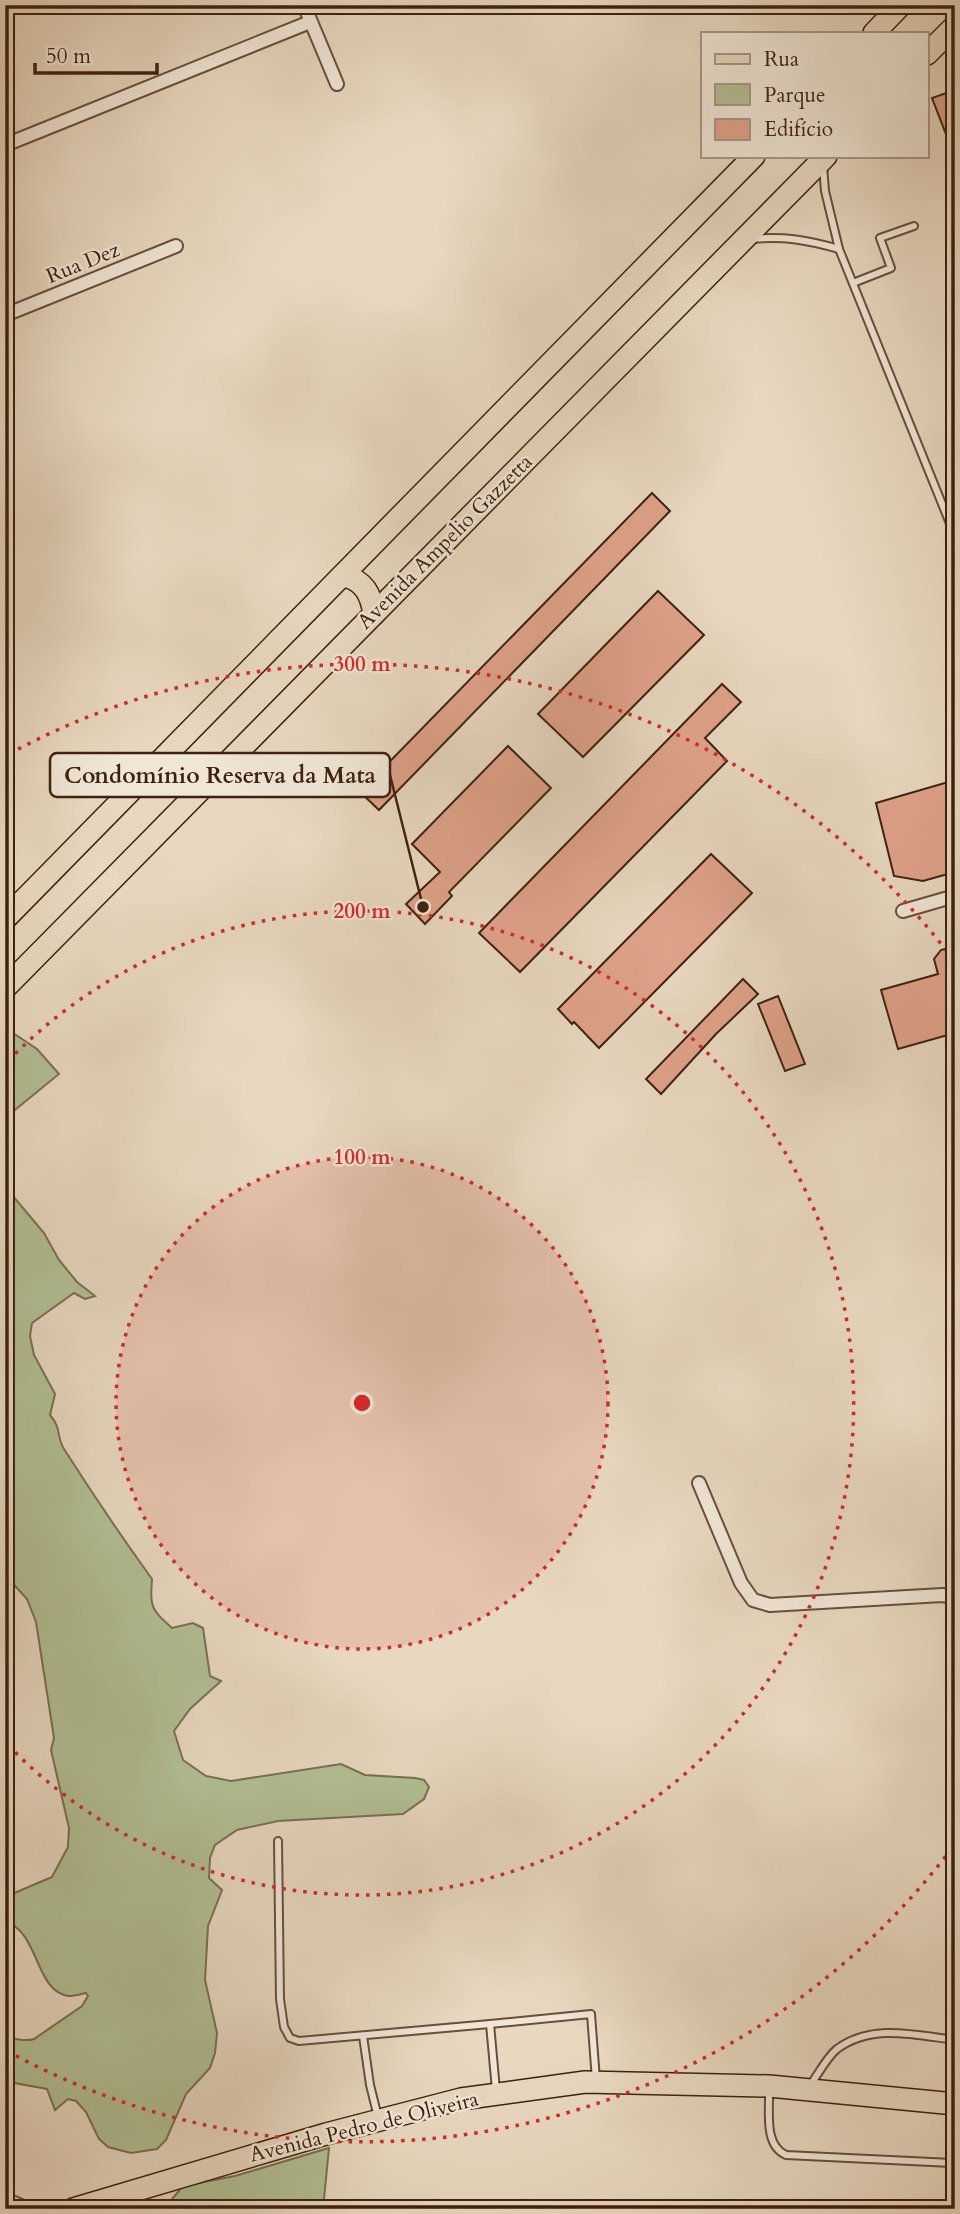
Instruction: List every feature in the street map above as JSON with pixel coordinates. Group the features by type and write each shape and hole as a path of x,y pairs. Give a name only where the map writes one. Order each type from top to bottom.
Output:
{"main road":[{"path":"880,29 901,5"},
{"path":"928,53 955,26"},
{"path":"5,919 345,576 752,158"},
{"name":"Avenida Ampelio Gazzetta","path":"5,988 824,158"},
{"path":"345,576 354,578 370,595 374,614"},
{"name":"Avenida Pedro de Oliveira","path":"73,2209 137,2188 461,2099 596,2082 769,2086 955,2104"}],"street":[{"path":"304,5 337,84"},
{"path":"5,145 310,22"},
{"name":"Rua Dez","path":"5,315 176,246"},
{"path":"903,911 955,896"},
{"path":"699,1483 741,1583 752,1600 770,1605 942,1595 955,1597"},
{"path":"113,2209 137,2188"},
{"path":"5,2199 28,2209"}],"lane":[{"path":"825,158 825,191 839,249 955,536"},
{"path":"853,283 891,268 880,238 914,226"},
{"path":"744,240 802,238 839,249"},
{"path":"278,1840 280,1999 284,2027 290,2038 299,2041 363,2036 592,2014 596,2082"},
{"path":"491,2024 496,2094"},
{"path":"806,2090 836,2050 863,2035 891,2032 955,2040"},
{"path":"363,2036 368,2074 379,2120"},
{"path":"769,2086 772,2143 778,2151 786,2155 952,2163"}],"green space":[{"path":"9,1011 12,1015 13,1033 37,1049 59,1074 5,1121 5,1014"},
{"path":"5,1183 7,1189 44,1233 59,1260 77,1282 95,1296 85,1299 74,1293 32,1323 30,1336 34,1355 55,1394 50,1415 56,1424 62,1444 152,1579 151,1596 156,1612 172,1628 193,1623 203,1628 210,1676 221,1681 190,1709 174,1731 183,1760 206,1776 231,1781 341,1764 365,1775 424,1780 429,1787 424,1799 403,1814 278,1821 237,1830 215,1845 210,1858 209,1878 222,1890 208,1926 205,1980 217,2033 215,2053 210,2068 186,2094 166,2140 157,2149 131,2153 108,2147 99,2139 86,2112 76,2101 68,2099 55,2110 47,2089 9,2082 5,2076 5,2039 34,2039 82,2006 88,1996 86,1993 69,1996 58,1992 49,1984 25,1937 16,1927 5,1922 5,1897 52,1877 68,1847 69,1828 51,1750 54,1738 36,1622 27,1599 5,1575"},
{"path":"329,2148 323,2209 158,2209 167,2205 183,2186 235,2176"}],"building":[{"path":"955,90 955,154 954,155 932,98"},
{"path":"652,493 670,511 379,810 360,792"},
{"path":"658,591 704,635 583,757 538,714"},
{"path":"722,684 741,702 705,738 727,761 520,972 479,933"},
{"path":"508,746 551,788 449,892 452,896 425,924 406,904 440,872 412,844"},
{"path":"955,780 955,872 923,881 894,876 876,803"},
{"path":"711,854 752,893 599,1048 558,1009"},
{"path":"955,946 955,1033 898,1049 881,990 938,974 934,959 941,950"},
{"path":"743,979 758,994 716,1034 661,1094 646,1079"},
{"path":"778,996 805,1064 785,1071 758,1004"}],"place":[{"name":"Condomínio Reserva da Mata","path":"423,907"}]}
